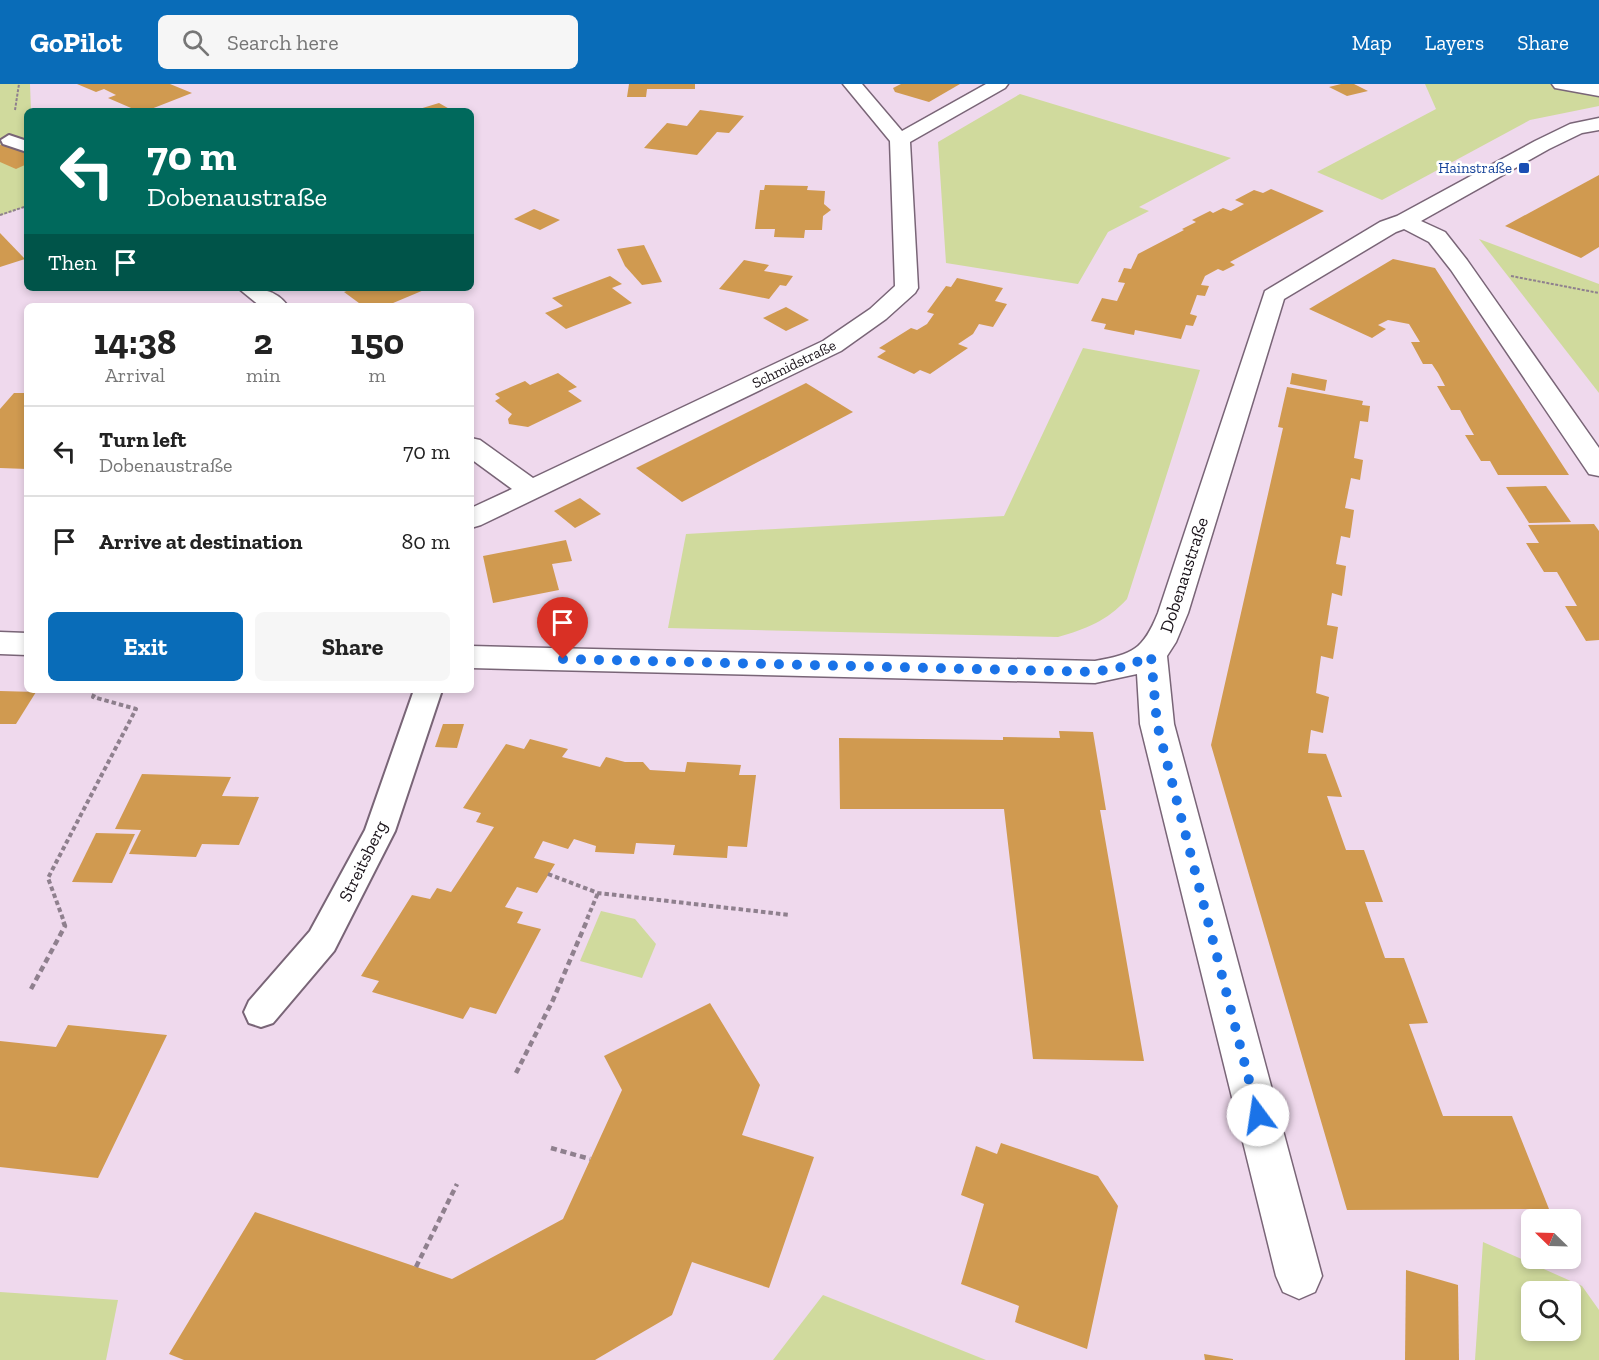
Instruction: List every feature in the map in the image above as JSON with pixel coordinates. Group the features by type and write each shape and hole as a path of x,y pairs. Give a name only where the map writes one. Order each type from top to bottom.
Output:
{"street":[{"path":"852,84 900,140 999,84"},
{"path":"1561,84 1599,90"},
{"name":"Dobenaustraße","path":"1151,656 1164,639 1170,622 1273,296 1388,227 1405,221 1542,145 1577,128 1599,124"},
{"name":"Schmidstraße","path":"474,518 832,346 878,314 907,288 900,140"},
{"path":"1405,221 1437,237 1483,297 1599,468"},
{"path":"254,291 272,303"},
{"path":"474,448 531,489"},
{"path":"0,643 24,644"},
{"path":"474,657 1095,672 1127,666 1151,656 1157,724 1299,1276"}],"lane":[{"path":"9,141 24,146"},
{"name":"Streitsberg","path":"261,1012 322,941 380,831 427,693"}],"path":[{"path":"0,215 24,207"},
{"path":"1500,273 1599,293"},
{"path":"32,989 65,926 48,878 136,709 93,697 95,693"},
{"path":"548,874 598,893 790,915"},
{"path":"516,1072 553,1000 598,893"},
{"path":"551,1148 590,1159"},
{"path":"416,1267 457,1184"}],"green space":[{"path":"0,84 30,84 31,108 24,108 24,207 0,216"},
{"path":"1425,84 1599,84 1599,106 1530,120 1382,200 1317,172 1436,109"},
{"path":"1020,94 1231,158 1139,207 1149,211 1108,232 1078,284 946,263 938,142"},
{"path":"1479,239 1599,284 1599,393"},
{"path":"1083,348 1200,370 1127,599 1104,619 1058,637 668,628 686,534 1004,516"},
{"path":"601,911 635,919 656,944 642,978 580,961"},
{"path":"1483,1242 1521,1259 1521,1269 1544,1269 1571,1281 1521,1281 1521,1341 1581,1341 1581,1286 1599,1310 1599,1360 1475,1360"},
{"path":"0,1292 118,1300 106,1360 0,1360"},
{"path":"823,1295 986,1360 773,1360"}],"building":[{"path":"77,84 170,84 192,93 154,108 131,108 108,98 116,95 104,89 96,92"},
{"path":"629,84 695,84 695,89 647,89 646,97 627,97"},
{"path":"901,84 960,84 929,102 895,92 893,88"},
{"path":"1354,84 1368,91 1347,96 1329,87"},
{"path":"439,103 448,108 423,108"},
{"path":"700,110 744,116 729,133 717,132 697,155 644,148 667,123 687,126"},
{"path":"9,142 24,148 24,165 16,169 0,162 0,145"},
{"path":"1599,175 1599,247 1581,258 1505,226"},
{"path":"765,185 808,186 807,190 825,191 824,204 831,210 823,216 822,230 805,230 804,238 774,237 775,229 755,229 760,190 764,190"},
{"path":"1271,189 1324,211 1230,262 1235,265 1223,271 1218,269 1205,276 1201,285 1209,286 1205,296 1197,295 1190,314 1197,316 1193,326 1186,325 1181,339 1135,330 1134,335 1104,329 1106,324 1091,321 1102,298 1117,301 1125,283 1118,282 1124,268 1131,269 1138,254 1184,230 1182,229 1196,222 1192,220 1210,211 1213,213 1223,208 1231,211 1244,204 1235,200 1254,190 1263,193"},
{"path":"534,209 560,220 540,230 514,219"},
{"path":"0,233 24,259 0,267"},
{"path":"644,245 662,282 642,285 625,266 617,249"},
{"path":"1393,259 1435,268 1569,475 1498,475 1490,461 1481,461 1465,435 1474,435 1460,410 1451,410 1437,386 1445,386 1438,373 1432,364 1423,364 1411,342 1420,342 1409,324 1388,320 1378,325 1386,329 1372,338 1309,309"},
{"path":"744,260 769,265 764,271 793,276 786,286 780,285 769,299 719,289"},
{"path":"610,276 622,284 612,288 632,303 566,329 545,313 563,306 552,298"},
{"path":"957,278 1003,288 995,301 1007,304 993,327 979,324 973,334 958,344 968,348 930,374 920,370 914,374 877,357 886,351 879,348 911,328 917,330 927,324 934,314 927,312 946,286 951,287"},
{"path":"422,291 393,303 359,303 344,292"},
{"path":"786,307 809,320 786,331 763,318"},
{"path":"558,373 577,387 568,391 582,401 528,427 509,424 508,419 512,414 495,401 500,398 495,394 525,381 530,385"},
{"path":"1292,373 1327,380 1325,391 1290,384"},
{"path":"806,383 853,412 682,502 636,468"},
{"path":"1287,387 1363,401 1362,405 1370,406 1368,422 1360,421 1354,458 1363,460 1360,480 1351,478 1345,508 1354,510 1350,538 1341,536 1336,564 1346,566 1342,596 1332,593 1327,625 1338,627 1333,659 1321,656 1316,693 1329,697 1323,733 1311,730 1308,753 1326,754 1342,797 1327,796 1346,850 1364,850 1383,902 1365,902 1385,958 1404,958 1428,1023 1409,1024 1443,1116 1512,1116 1549,1209 1347,1210 1211,745 1283,428 1278,427"},
{"path":"14,393 24,393 24,469 0,468 0,409"},
{"path":"1546,486 1571,522 1529,523 1506,487"},
{"path":"580,498 601,514 575,528 554,511"},
{"path":"1594,524 1599,531 1599,640 1586,641 1565,606 1577,606 1557,572 1544,572 1526,543 1539,543 1528,525"},
{"path":"566,540 572,561 552,564 559,590 493,603 483,556"},
{"path":"0,691 35,693 16,724 0,724"},
{"path":"443,724 464,724 457,748 435,747"},
{"path":"1059,731 1093,732 1106,810 1100,810 1144,1061 1033,1059 1004,809 840,809 839,738 1003,740 1003,737 1060,738"},
{"path":"530,739 568,749 562,757 600,767 606,757 625,762 643,762 650,770 685,772 687,762 741,765 739,775 756,775 747,847 728,846 727,858 673,855 675,845 636,843 634,854 595,852 596,846 574,839 568,849 543,841 534,858 555,864 537,893 517,887 505,907 523,912 517,923 541,929 496,1014 470,1007 463,1019 372,992 379,981 361,976 412,895 430,899 437,888 451,892 494,827 476,822 481,813 463,808 506,744 524,749"},
{"path":"142,774 231,777 222,796 259,797 239,845 202,844 196,857 129,854 141,830 115,829"},
{"path":"96,833 135,834 112,883 72,882"},
{"path":"710,1003 760,1085 742,1135 814,1157 769,1288 692,1262 672,1315 595,1360 184,1360 169,1354 255,1212 452,1279 563,1219 622,1090 604,1056"},
{"path":"68,1025 167,1035 98,1178 0,1167 0,1041 56,1047"},
{"path":"1001,1143 1098,1176 1118,1206 1087,1349 1015,1322 1019,1306 961,1284 984,1204 961,1195 976,1146 997,1154"},
{"path":"1406,1270 1458,1285 1459,1360 1405,1360"},
{"path":"1204,1354 1233,1359 1233,1360 1205,1360"}],"place":[{"name":"Hainstraße","path":"1524,168"}],"route":[{"path":"563,659 1095,672 1127,666 1151,656 1157,724 1258,1115"}]}
